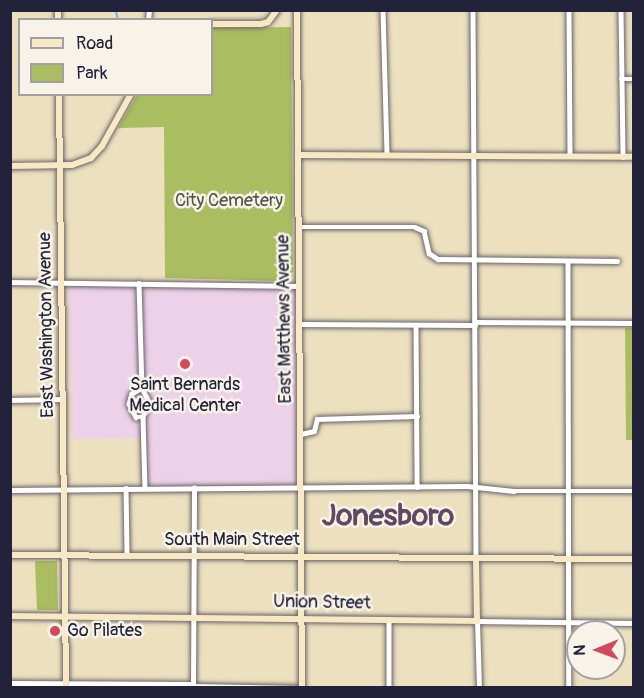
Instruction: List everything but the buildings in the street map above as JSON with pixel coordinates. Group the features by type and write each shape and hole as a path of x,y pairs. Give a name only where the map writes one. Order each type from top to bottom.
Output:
{"street":[{"path":"213,24 261,24 268,22 277,10"},
{"name":"East Matthews Avenue","path":"297,10 303,555 302,687"},
{"path":"383,10 387,155"},
{"path":"473,10 475,488 479,687"},
{"path":"569,10 570,156"},
{"path":"621,10 623,157"},
{"path":"621,79 633,79"},
{"name":"East Washington Avenue","path":"59,96 66,686"},
{"path":"10,166 60,166 80,163 94,156 130,96"},
{"path":"298,155 633,157"},
{"path":"299,227 415,227 424,231 433,257 617,261"},
{"path":"568,261 569,620"},
{"path":"10,282 62,280 299,286"},
{"path":"139,283 142,388 149,402 143,417 145,488"},
{"path":"299,324 633,323"},
{"path":"416,325 417,487"},
{"path":"142,388 132,394 129,404 136,417 143,417"},
{"path":"10,400 63,399"},
{"path":"301,434 314,431 317,419 417,416"},
{"path":"10,490 417,487 568,492 633,491"},
{"path":"193,686 194,488"},
{"path":"126,489 127,555"},
{"name":"South Main Street","path":"10,555 303,555 633,559"},
{"name":"Union Street","path":"10,616 192,616 566,622"},
{"path":"389,619 389,687"},
{"path":"10,683 66,686 302,687"}],"shaded area":[{"name":"Saint Bernards Medical Center","path":"73,284 298,287 302,487 145,488 145,438 72,439 69,289"}],"green space":[{"name":"City Cemetery","path":"291,27 293,275 284,281 165,278 164,127 118,128 136,96 213,96 213,28"},
{"path":"625,328 633,328 633,440 626,440"},
{"path":"35,561 57,561 58,610 37,610"}],"waterway":[{"path":"116,10 118,18"}],"place":[{"name":"Saint Bernards Medical Center","path":"185,364"},
{"name":"Go Pilates","path":"55,631"}],"district":[{"name":"Jonesboro","path":"388,516"}]}
